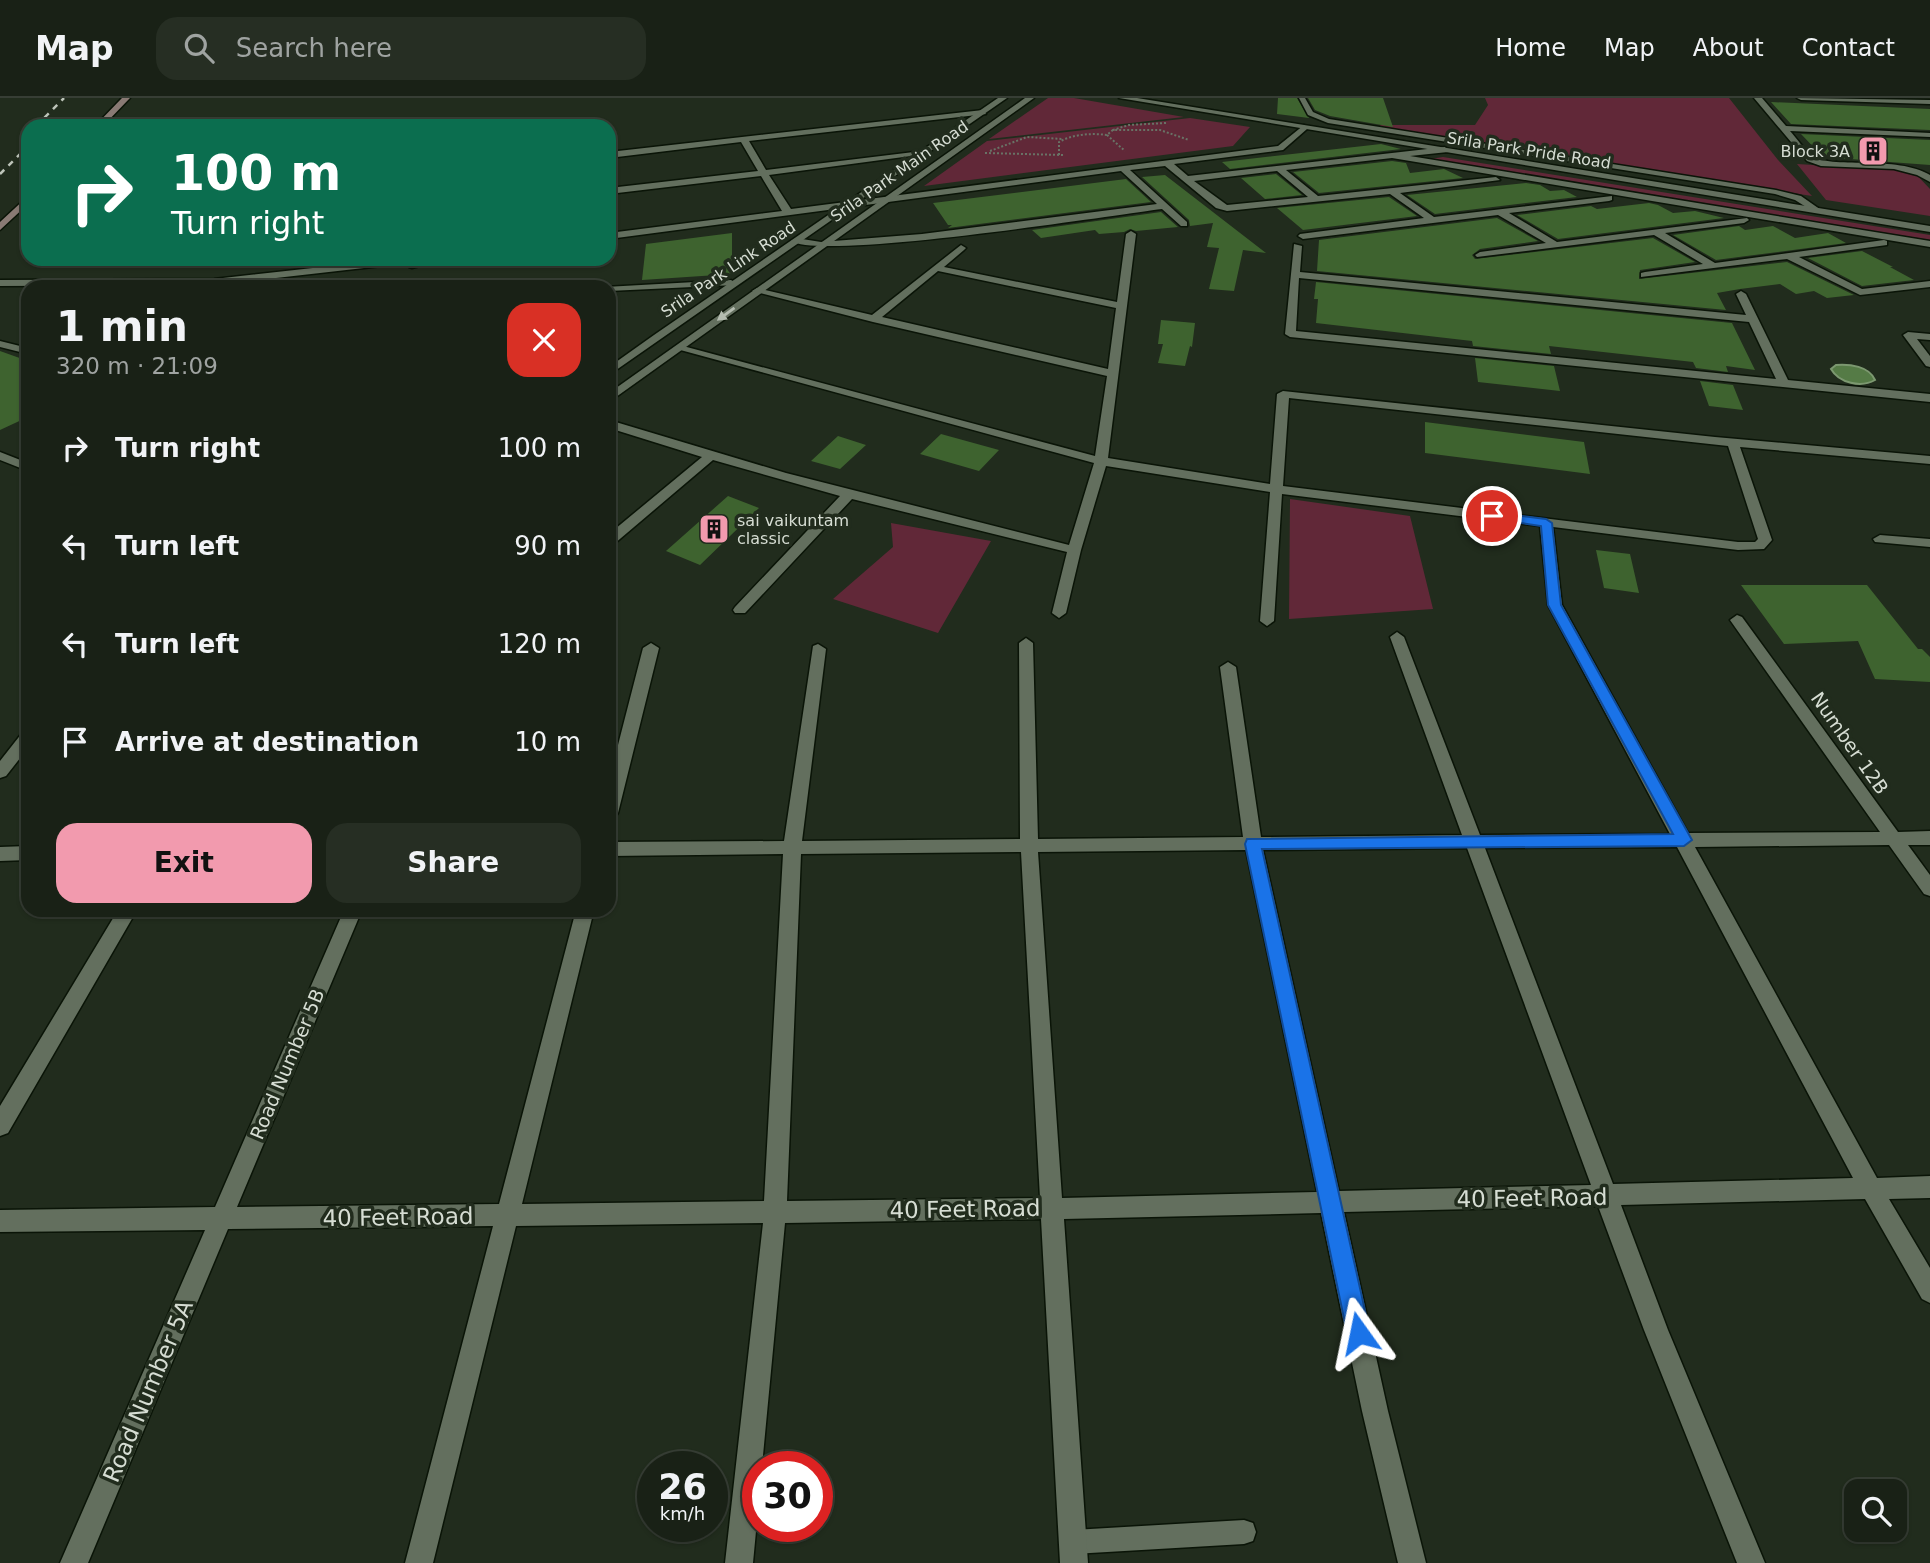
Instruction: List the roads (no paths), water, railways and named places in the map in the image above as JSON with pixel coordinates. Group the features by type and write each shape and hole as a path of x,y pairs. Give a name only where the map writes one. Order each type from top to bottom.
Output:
{"main road":[{"path":"106,119 126,98"},
{"path":"0,227 21,205"}],"street":[{"name":"Srila Park Link Road","path":"616,367 731,283 848,206 1003,98"},
{"name":"Srila Park Main Road","path":"821,245 1030,98"},
{"name":"Srila Park Pride Road","path":"1123,98 1930,229"},
{"path":"1758,98 1810,159 1908,168 1930,179"},
{"path":"1801,98 1930,102"},
{"path":"616,154 983,112"},
{"path":"616,235 1280,148 1304,127"},
{"path":"1784,128 1930,135"},
{"path":"743,139 789,214"},
{"path":"1186,179 1445,150"},
{"path":"616,190 922,154"},
{"path":"1392,156 1930,244"},
{"path":"1166,162 1219,206 1227,208 1517,178"},
{"path":"1122,168 1184,224"},
{"path":"1279,169 1318,200"},
{"path":"1392,191 1432,220"},
{"path":"1303,236 1630,195"},
{"path":"796,241 821,245 982,231 1163,206"},
{"path":"1500,212 1555,245"},
{"path":"1480,255 1764,217"},
{"path":"1656,232 1713,266"},
{"path":"1059,613 1074,550 1101,461 1131,234"},
{"path":"1645,275 1905,240"},
{"name":"Srila Park Link Road","path":"616,393 821,245"},
{"path":"1297,246 1290,334 1930,398"},
{"path":"873,319 961,248"},
{"path":"1789,256 1860,292 1930,284"},
{"path":"232,280 358,266"},
{"path":"320,280 402,266"},
{"path":"936,268 1122,306"},
{"path":"1296,275 1753,319"},
{"path":"0,283 21,283"},
{"path":"616,288 731,283"},
{"path":"757,291 1114,374"},
{"path":"1741,294 1784,383"},
{"path":"1930,337 1908,335 1930,364"},
{"path":"0,344 21,349"},
{"path":"679,348 1101,461 1276,489 1738,546 1759,546 1765,540 1733,443"},
{"path":"1267,621 1283,394 1733,443 1930,460"},
{"path":"616,426 709,457 848,495 1074,550"},
{"path":"0,456 21,464"},
{"path":"616,535 709,457"},
{"path":"740,610 848,495"},
{"path":"1546,523 1555,605 1871,1189 1930,1291"},
{"path":"1880,539 1930,543"},
{"name":"Number 12B","path":"1737,620 1930,889"},
{"path":"1397,637 1656,1330 1751,1563"},
{"path":"1026,643 1029,845 1074,1552"},
{"path":"616,786 651,648"},
{"path":"739,1563 775,1212 792,847 818,649"},
{"path":"1228,667 1253,844 1330,1202 1412,1563"},
{"path":"0,772 21,746"},
{"path":"616,849 1930,838"},
{"path":"0,854 21,853"},
{"path":"0,1126 124,917"},
{"name":"Road Number 5B","path":"221,1219 350,917"},
{"path":"419,1563 582,917"},
{"name":"40 Feet Road","path":"0,1221 1052,1208 1930,1186"},
{"name":"Road Number 5A","path":"74,1563 221,1219"}],"lane":[{"path":"1302,98 1305,109 1311,116 1328,121 1776,192 1798,198 1817,210"},
{"path":"1074,1552 1244,1532"}],"railway":[{"path":"43,119 64,98"},
{"path":"0,174 21,153"}],"place":[{"name":"Block 3A","path":"1873,151"},
{"name":"sai vaikuntam classic","path":"714,529"}]}
